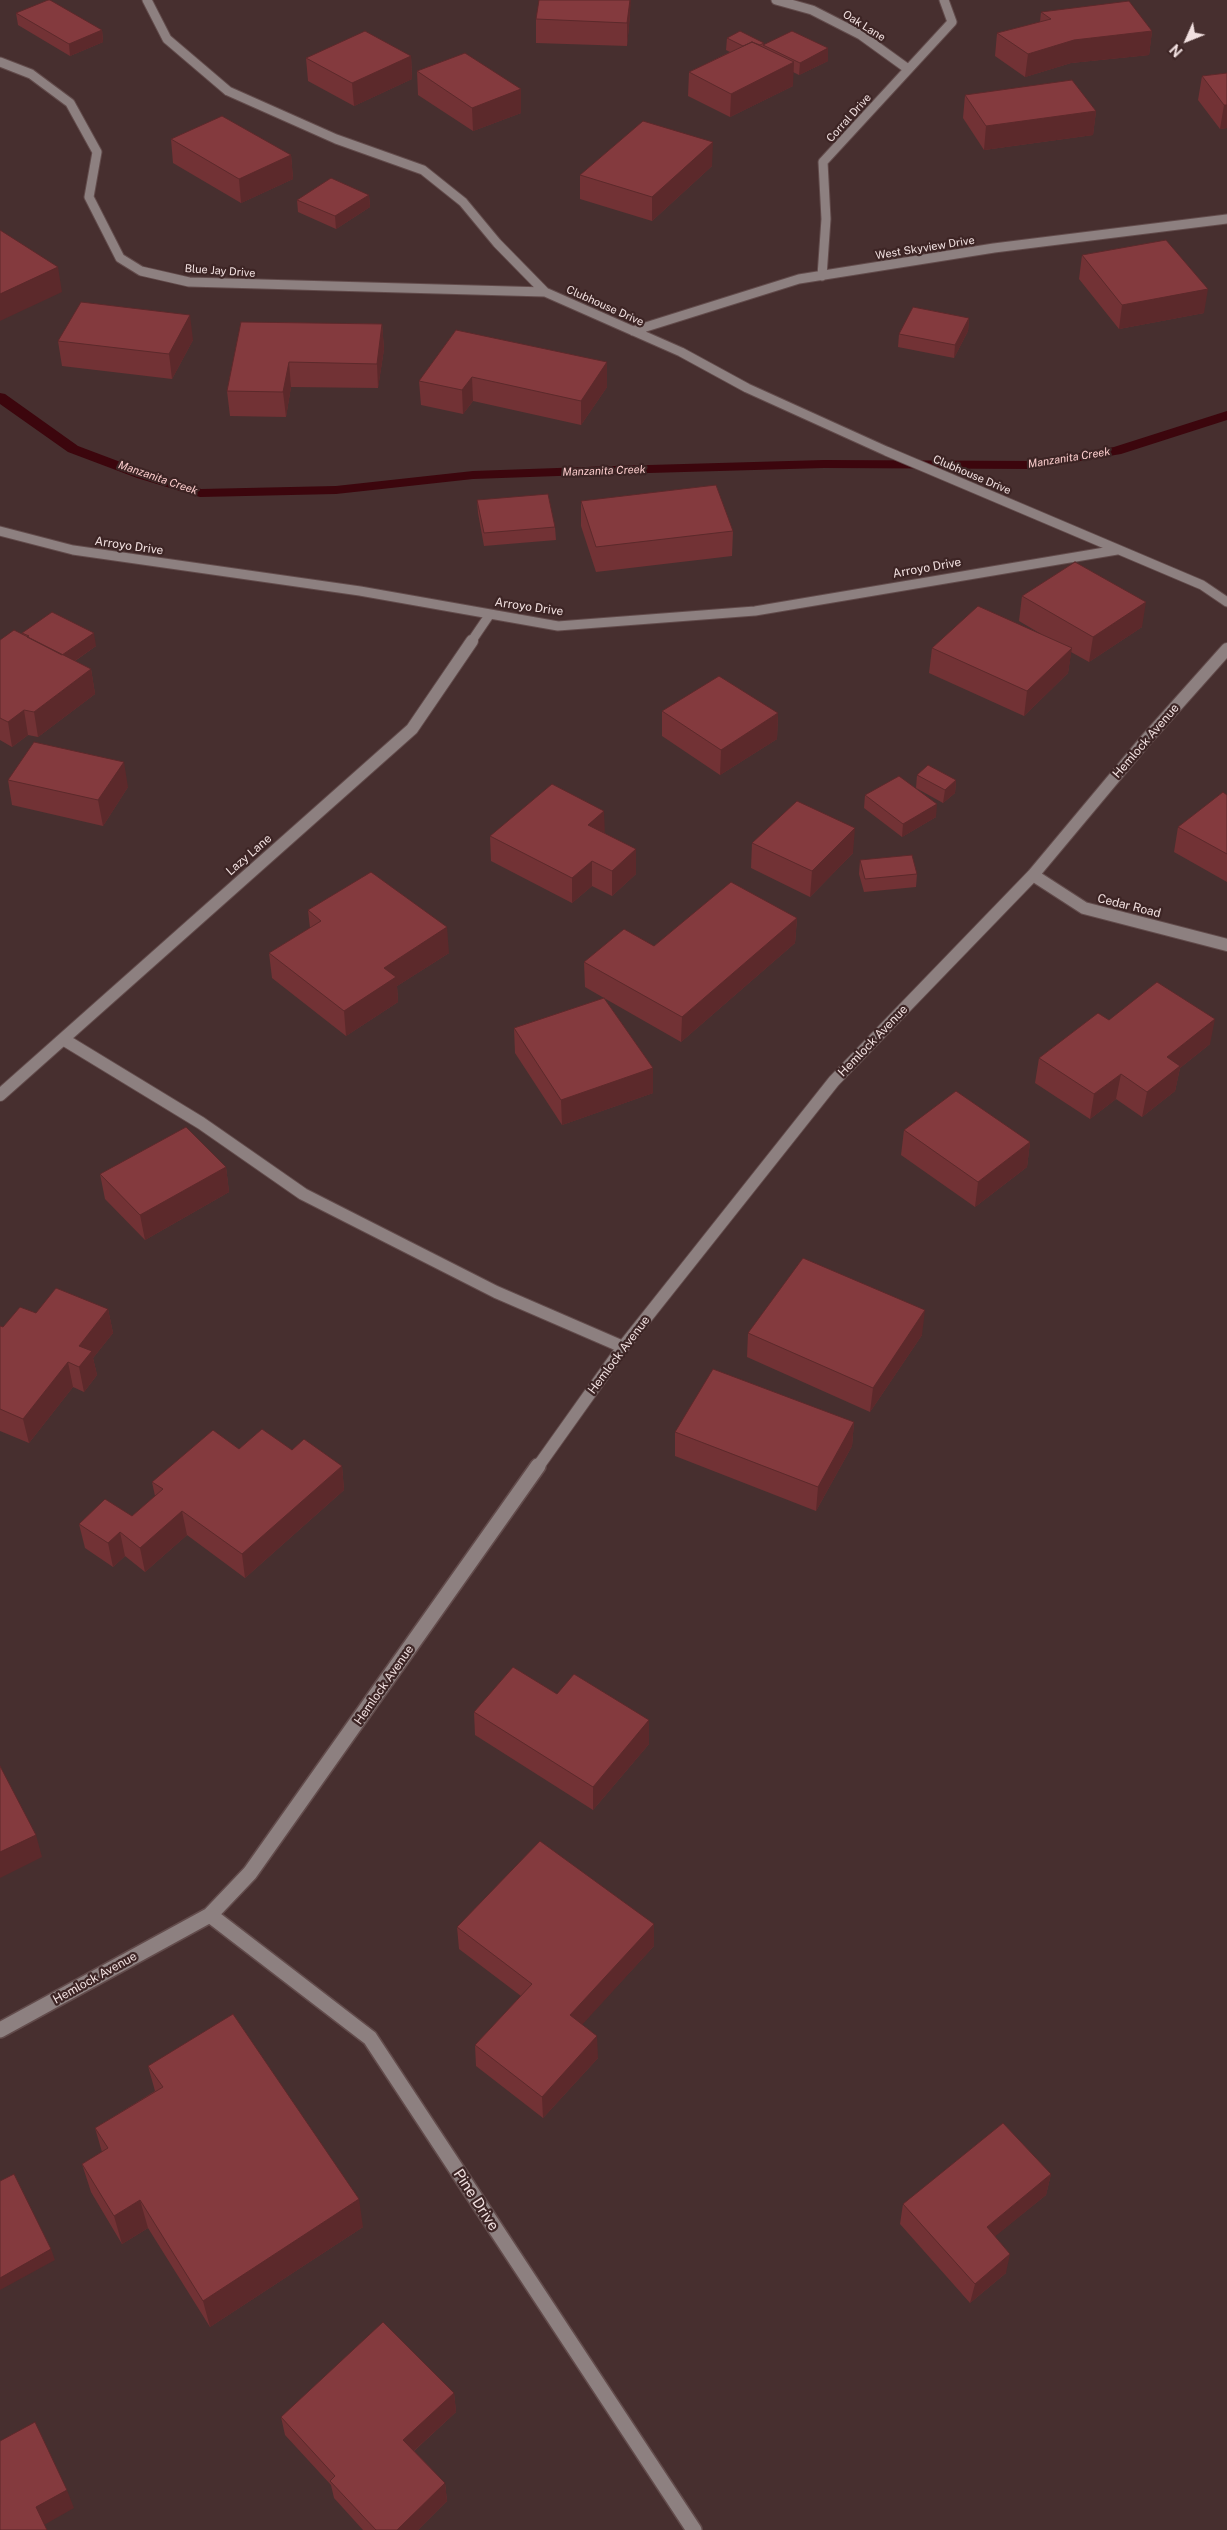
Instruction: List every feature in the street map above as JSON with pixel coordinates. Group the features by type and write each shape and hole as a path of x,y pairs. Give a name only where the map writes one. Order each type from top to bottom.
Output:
{"street":[{"name":"Clubhouse Drive","path":"147,0 167,39 228,90 336,139 423,170 463,202 496,243 545,292 680,352 756,392 1117,550"},
{"name":"Oak Lane","path":"776,0 812,10 853,30 908,70"},
{"name":"Corral Drive","path":"822,276 826,219 823,162 952,22 944,0"},
{"name":"Blue Jay Drive","path":"0,62 31,74 70,103 97,152 89,197 120,258 140,271 189,282 545,292"},
{"name":"West Skyview Drive","path":"633,331 799,279 994,248 1227,219"},
{"name":"Arroyo Drive","path":"0,531 73,550 360,591 558,626 755,611 1117,550"},
{"path":"1117,550 1202,585 1227,602"},
{"name":"Lazy Lane","path":"0,1095 412,729 490,614"},
{"name":"Hemlock Avenue","path":"0,2030 210,1915 250,1873 623,1347 834,1081 1033,875 1145,741 1227,649"},
{"name":"Cedar Road","path":"1033,875 1084,908 1227,945"},
{"path":"63,1039 201,1123 303,1194 496,1292 623,1347"},
{"name":"Pine Drive","path":"210,1915 370,2038 694,2530"}],"building":[{"path":"48,0 102,30 69,44 16,13"},
{"path":"539,0 630,0 627,23 536,19"},
{"path":"1129,1 1152,31 1074,40 1028,54 997,33 1051,19 1041,12"},
{"path":"365,31 411,56 352,83 306,58"},
{"path":"740,31 764,43 760,45 752,42 743,46 727,38"},
{"path":"792,31 828,48 800,63 763,45"},
{"path":"752,42 794,62 731,94 689,72"},
{"path":"465,53 521,89 472,108 417,71"},
{"path":"1227,73 1227,105 1224,105 1202,76"},
{"path":"1072,80 1096,111 986,126 965,95"},
{"path":"222,116 291,155 239,179 171,139"},
{"path":"643,121 713,142 652,197 580,175"},
{"path":"331,178 369,195 335,216 297,200"},
{"path":"0,230 58,267 0,294"},
{"path":"1166,240 1208,289 1122,305 1082,255"},
{"path":"81,302 190,315 169,354 58,341"},
{"path":"913,307 969,318 955,345 899,334"},
{"path":"241,322 382,324 377,364 289,362 283,392 227,391"},
{"path":"456,330 607,362 581,401 472,377 462,390 419,381"},
{"path":"716,485 733,531 596,547 581,501"},
{"path":"548,494 555,527 484,533 477,500"},
{"path":"1075,562 1146,602 1093,637 1022,596"},
{"path":"978,606 1072,648 1027,691 932,648"},
{"path":"52,612 94,633 62,655 22,633"},
{"path":"14,630 91,669 34,712 24,710 8,722 0,718 0,640"},
{"path":"719,676 778,713 721,750 662,711"},
{"path":"34,742 124,762 98,800 8,780"},
{"path":"928,765 956,780 945,790 917,775"},
{"path":"899,776 937,804 903,824 865,795"},
{"path":"552,784 604,811 588,825 636,849 612,871 592,861 572,878 490,836"},
{"path":"1223,792 1227,795 1227,854 1178,827"},
{"path":"797,801 855,828 812,871 752,843"},
{"path":"912,855 917,874 865,879 860,860"},
{"path":"371,872 447,927 384,968 396,977 344,1011 269,953 321,921 308,910"},
{"path":"731,882 797,918 682,1017 584,962 624,929 654,946"},
{"path":"1157,982 1215,1019 1167,1057 1180,1066 1147,1092 1121,1074 1094,1094 1039,1058 1098,1013 1109,1020"},
{"path":"604,998 653,1068 561,1100 514,1028"},
{"path":"956,1091 1030,1142 978,1182 904,1130"},
{"path":"186,1127 226,1167 140,1215 100,1174"},
{"path":"803,1258 925,1310 873,1388 748,1333"},
{"path":"56,1288 108,1309 79,1346 92,1351 79,1367 68,1362 23,1419 0,1409 0,1326 3,1327 20,1307 36,1313"},
{"path":"713,1369 854,1422 818,1487 675,1432"},
{"path":"262,1429 292,1450 304,1439 342,1466 242,1554 182,1511 140,1548 120,1532 108,1543 79,1524 105,1499 132,1516 163,1489 152,1482 213,1430 239,1449"},
{"path":"513,1667 557,1694 574,1674 649,1720 593,1787 474,1712"},
{"path":"0,1766 36,1835 0,1852"},
{"path":"540,1841 654,1924 570,2015 597,2036 542,2097 475,2045 532,1984 457,1927"},
{"path":"233,2014 359,2199 203,2301 140,2200 114,2216 82,2164 108,2148 95,2128 163,2087 148,2066"},
{"path":"1003,2123 1051,2174 987,2227 1010,2254 975,2284 903,2204"},
{"path":"14,2174 51,2249 0,2278 0,2181"},
{"path":"383,2322 454,2393 403,2440 445,2483 397,2530 376,2530 330,2481 335,2476 281,2417"},
{"path":"35,2422 67,2490 36,2507 47,2530 0,2530 0,2441"}],"waterway":[{"name":"Manzanita Creek","path":"0,397 73,449 142,475 200,493 336,490 473,475 614,470 824,464 1033,465 1116,451 1227,415"}]}
